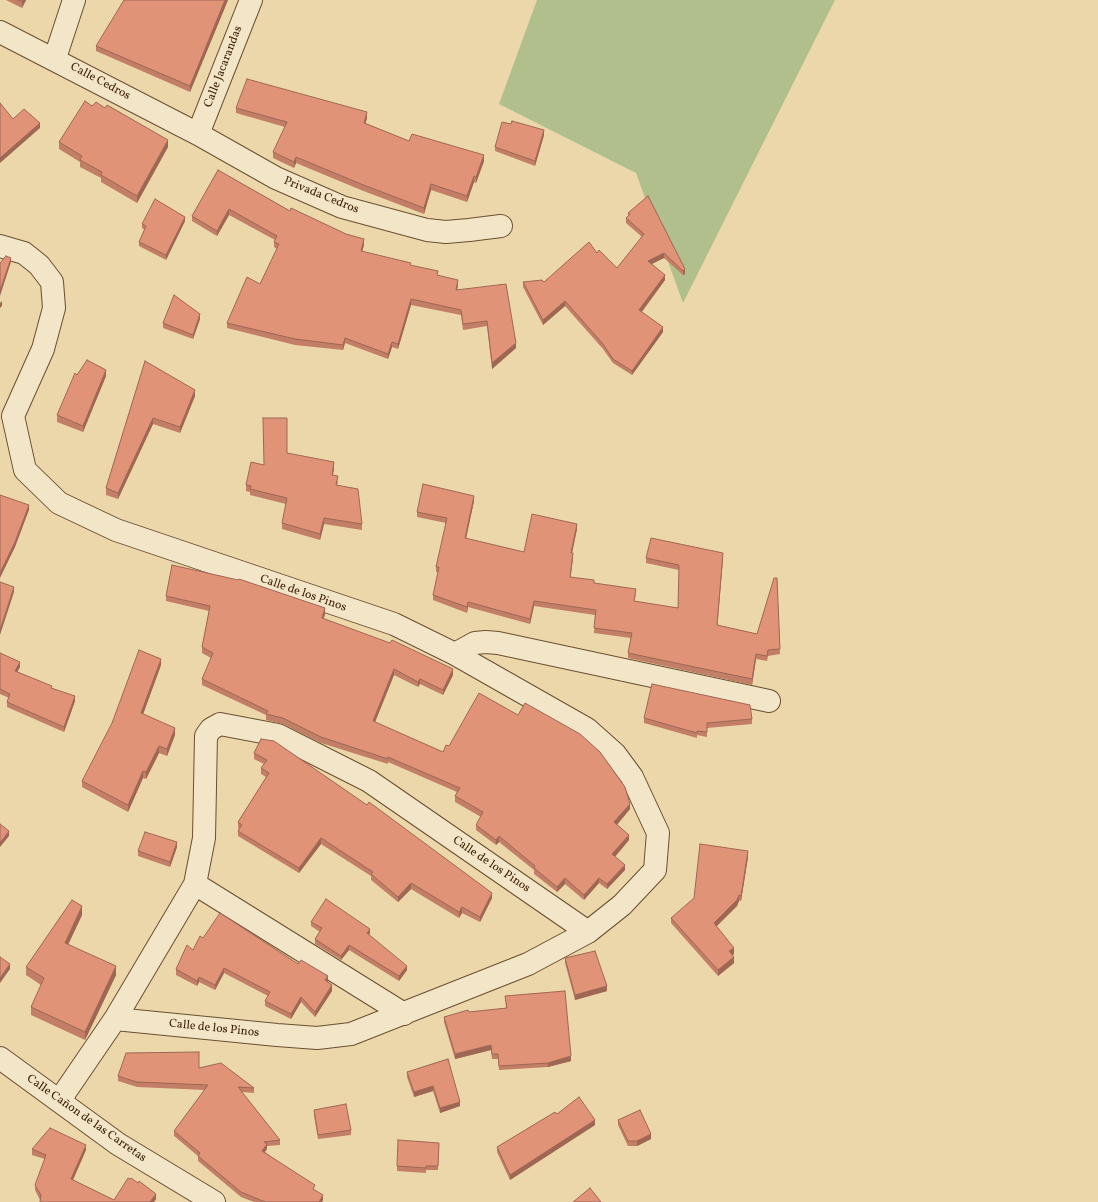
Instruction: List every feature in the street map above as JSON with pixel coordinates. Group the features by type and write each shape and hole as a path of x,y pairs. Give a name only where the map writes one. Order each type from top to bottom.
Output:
{"street":[{"path":"55,58 74,0"},
{"name":"Calle Jacarandas","path":"198,134 250,0"},
{"name":"Calle Cedros","path":"0,32 55,58 198,134"},
{"name":"Privada Cedros","path":"198,134 276,178 342,207 427,230 446,232 501,226"},
{"name":"Calle de los Pinos","path":"0,246 24,253 39,265 52,282 54,308 43,349 13,416 25,470 59,502 116,530 394,624 455,654 587,729 615,754 632,777 658,833 655,870 622,905 588,932 528,964 351,1034 317,1038 115,1019"},
{"path":"455,654 475,643 498,643 769,701"},
{"name":"Calle de los Pinos","path":"59,1101 115,1019 195,884 204,838 206,736 212,729 220,724 278,735 369,781 588,932"},
{"path":"195,884 404,1014"},
{"name":"Calle Cañon de las Carretas","path":"0,1058 118,1144 214,1202"}],"green space":[{"path":"537,0 835,0 683,303 636,173 499,104"}],"building":[{"path":"124,0 225,0 190,86 96,46"},
{"path":"247,79 367,112 364,123 409,141 412,134 484,155 467,196 431,184 424,208 296,157 294,162 273,152 287,122 236,108"},
{"path":"85,101 92,106 96,102 105,108 107,105 168,140 137,196 101,175 102,172 80,160 82,156 59,142"},
{"path":"0,103 13,119 24,109 40,123 0,158"},
{"path":"512,121 544,130 535,161 495,147 502,122 511,124"},
{"path":"218,170 290,211 291,208 346,234 364,239 361,251 411,263 410,265 438,271 437,275 458,280 456,290 506,284 516,343 492,363 487,321 463,324 461,310 411,299 398,344 392,342 388,354 345,338 343,345 295,339 227,323 247,277 260,284 279,244 274,242 277,236 229,209 217,231 192,216"},
{"path":"648,196 685,269 683,271 664,253 648,261 665,275 639,310 663,327 632,371 613,359 603,344 565,301 543,320 523,282 542,280 544,282 589,242 597,253 599,250 617,268 644,234 626,218 630,214 628,213"},
{"path":"155,199 185,217 166,255 139,242 146,226 142,224"},
{"path":"6,256 11,258 0,291 0,263"},
{"path":"174,295 200,314 193,335 163,323"},
{"path":"87,360 106,370 83,426 57,415 75,373 77,375"},
{"path":"145,361 195,390 180,427 153,418 118,493 106,488"},
{"path":"263,418 287,418 287,453 334,462 332,475 338,476 336,485 358,489 362,524 324,518 320,534 282,523 287,498 250,489 251,486 246,485 251,462 264,465"},
{"path":"423,484 474,496 465,538 524,552 532,514 577,524 571,553 573,553 570,577 594,580 594,583 636,589 634,601 678,608 679,565 646,558 651,538 723,553 717,625 757,634 774,578 777,578 780,649 768,650 767,656 756,654 752,679 628,653 632,633 594,628 596,610 534,601 530,619 468,602 467,607 433,595 439,567 436,567 447,518 417,512"},
{"path":"0,495 29,505 15,542 0,573"},
{"path":"172,565 239,579 325,608 322,618 390,643 392,640 453,669 443,690 420,679 418,682 394,669 373,721 443,752 446,745 449,746 479,693 518,715 525,703 580,734 600,752 625,787 630,804 614,822 629,835 612,854 625,865 607,884 599,878 584,895 565,878 557,887 534,868 535,866 499,836 496,840 476,825 483,812 455,796 460,788 388,757 388,759 321,737 283,718 266,714 268,711 202,679 213,653 202,647 210,606 166,596"},
{"path":"0,582 14,587 0,630"},
{"path":"139,650 161,659 141,713 175,728 167,749 159,746 146,772 143,771 128,805 82,781 112,723"},
{"path":"0,653 20,662 15,671 52,686 51,688 75,696 64,727 7,702 10,694 0,689"},
{"path":"652,684 750,705 752,719 707,723 707,732 697,731 697,733 644,718"},
{"path":"261,739 274,741 367,805 369,802 492,893 480,917 462,907 459,912 411,883 398,897 371,874 373,872 321,838 299,868 238,831 242,825 238,822 269,773 261,768 267,760 254,753"},
{"path":"0,824 9,831 0,843"},
{"path":"145,832 177,842 170,862 138,851"},
{"path":"700,844 748,851 741,896 739,895 737,900 714,923 734,948 729,951 734,957 718,970 671,918 694,898"},
{"path":"326,899 370,929 367,933 407,966 399,976 349,945 341,956 315,939 322,928 311,922"},
{"path":"72,900 82,906 65,943 116,966 85,1032 31,1007 44,978 26,967"},
{"path":"220,913 298,964 301,960 328,976 325,980 332,985 315,1012 301,997 291,1014 265,1001 270,992 224,968 215,985 199,977 197,981 176,969 187,945 193,950 200,936 203,938"},
{"path":"595,951 607,986 575,995 565,958"},
{"path":"0,957 10,964 0,978"},
{"path":"565,991 571,1056 548,1063 499,1066 498,1054 492,1054 491,1045 455,1054 444,1017 468,1010 469,1012 507,1008 505,996"},
{"path":"199,1052 199,1068 221,1063 254,1088 238,1087 280,1140 264,1142 267,1144 262,1151 315,1185 313,1189 323,1195 319,1202 265,1202 241,1192 198,1156 200,1153 174,1131 208,1085 137,1082 118,1076 126,1053"},
{"path":"448,1059 460,1102 440,1108 433,1086 414,1092 407,1072"},
{"path":"579,1097 595,1120 510,1175 497,1147 555,1112 557,1114"},
{"path":"346,1104 351,1130 318,1135 314,1110"},
{"path":"640,1110 651,1134 637,1141 628,1141 618,1120"},
{"path":"50,1128 86,1145 71,1179 114,1200 128,1178 131,1178 138,1183 139,1181 156,1194 150,1202 40,1202 41,1195 35,1185 46,1155 32,1149"},
{"path":"398,1140 439,1143 438,1166 426,1166 426,1168 397,1166"},
{"path":"590,1188 601,1202 573,1202"}]}
